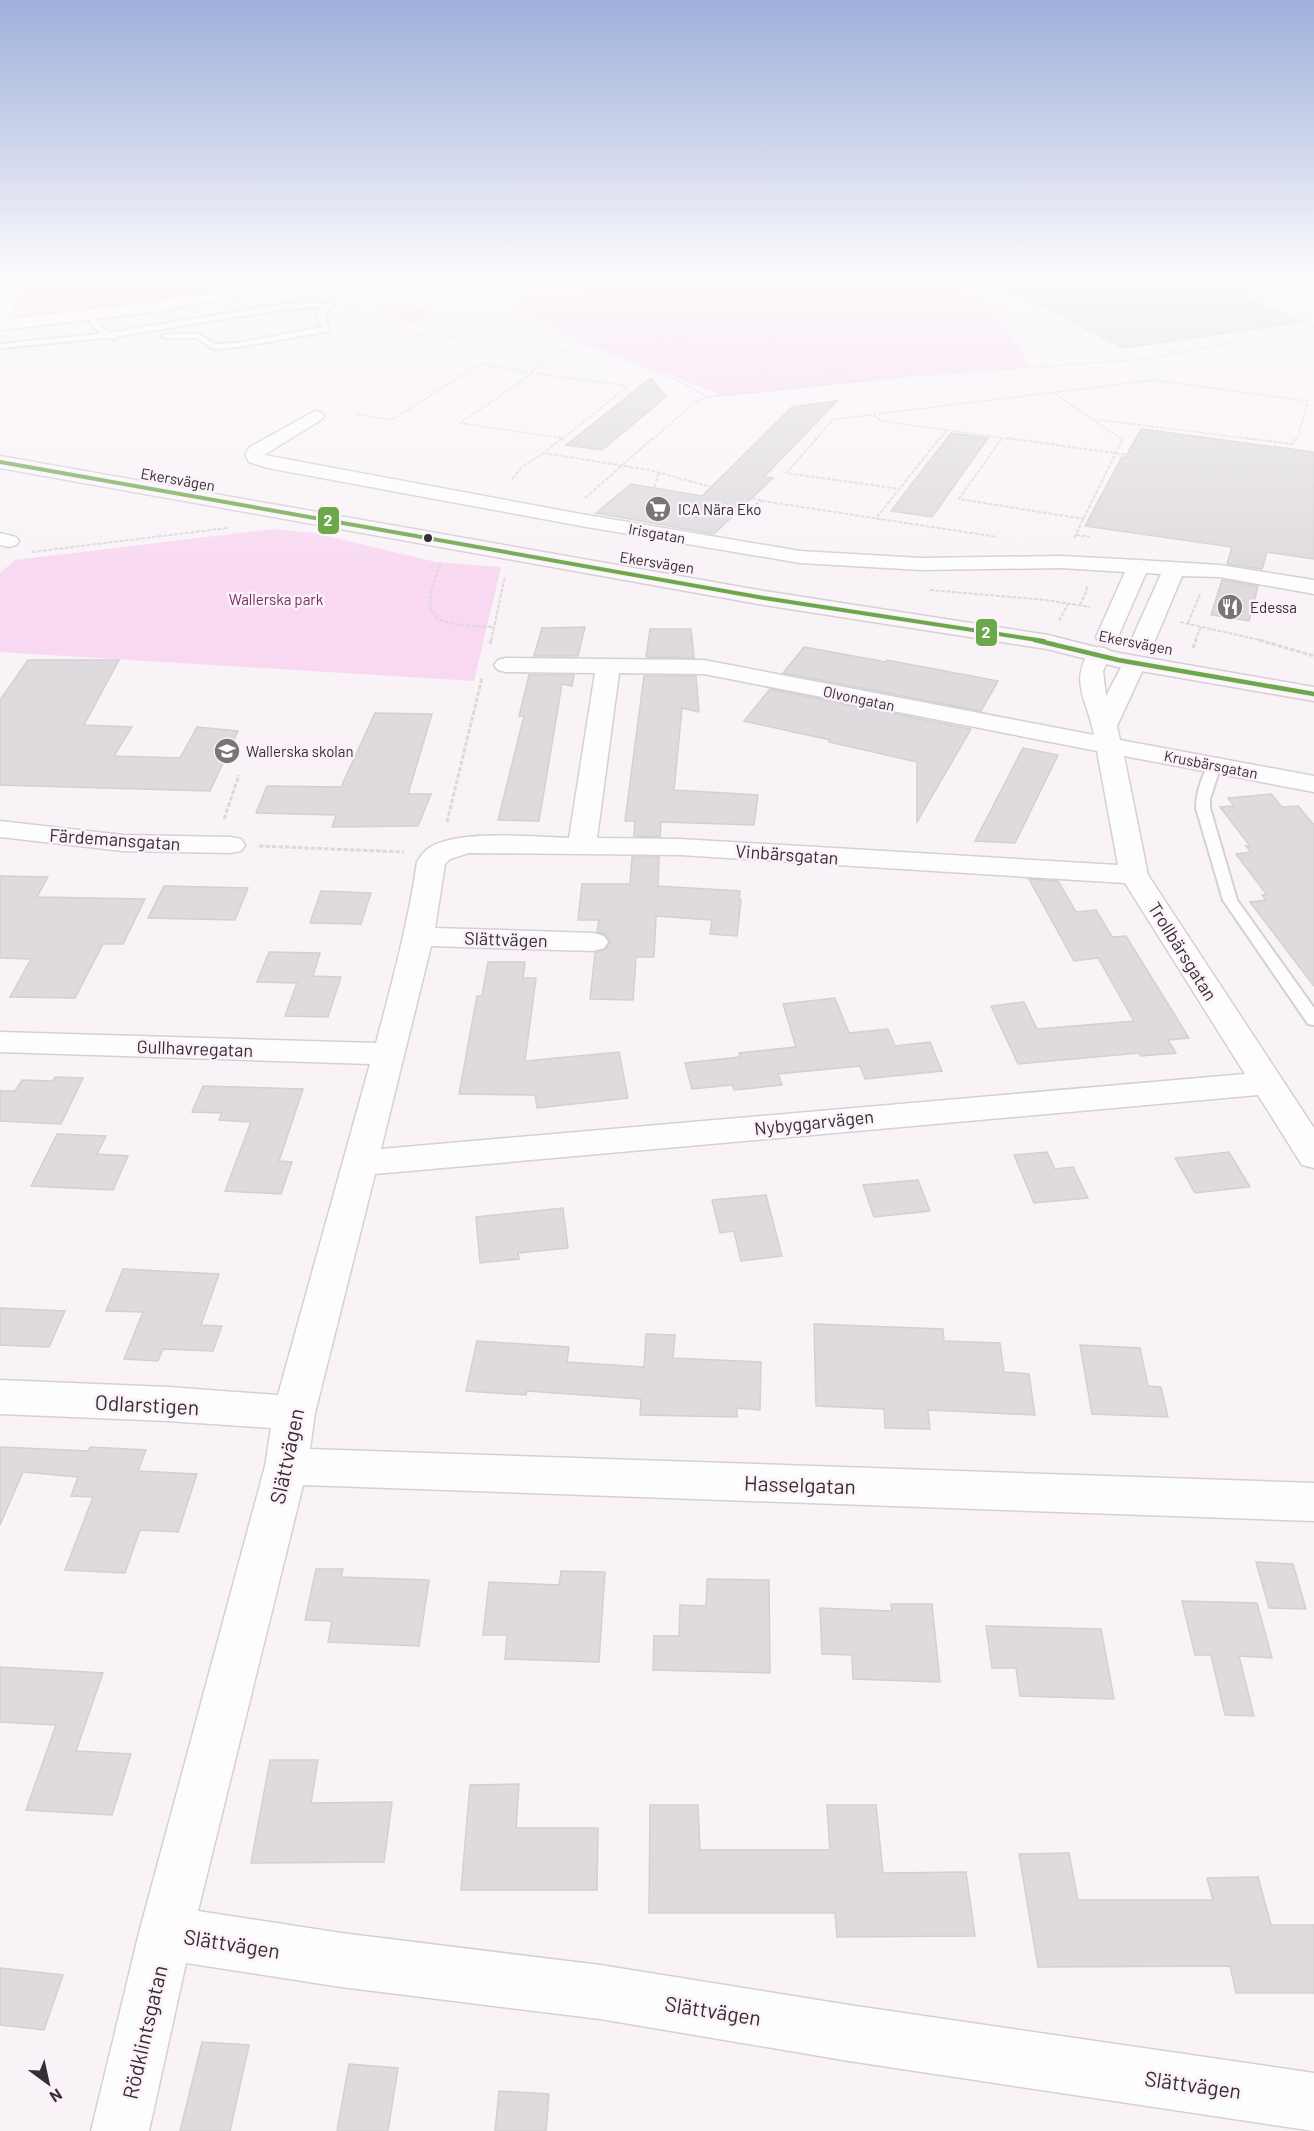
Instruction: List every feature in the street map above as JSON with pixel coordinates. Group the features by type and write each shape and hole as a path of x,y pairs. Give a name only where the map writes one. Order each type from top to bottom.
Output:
{"main road":[{"name":"Ekersvägen","path":"0,449 592,552 1103,646 1314,694"},
{"name":"Ekersvägen","path":"0,462 754,596 1048,642 1103,646"},
{"name":"Ekersvägen","path":"1138,653 1292,668"}],"street":[{"name":"Irisgatan","path":"315,416 257,452 256,458 542,513 800,557 892,563 1061,562 1145,566"},
{"path":"1103,646 1145,566 1220,571 1314,587"},
{"path":"1107,736 1138,653 1174,568 1220,571"},
{"name":"Trollbärsgatan","path":"1103,646 1091,671 1092,690 1107,736 1134,875 1314,1155"},
{"name":"Olvongatan","path":"506,665 704,667 891,705 1107,736"},
{"path":"582,845 608,667"},
{"name":"Krusbärsgatan","path":"1107,736 1215,765 1314,784"},
{"name":"Färdemansgatan","path":"0,829 123,843 223,845"},
{"name":"Vinbärsgatan","path":"441,853 467,845 484,844 680,847 1134,875"},
{"name":"Slättvägen","path":"441,853 431,862 418,937 362,1163 294,1413 286,1466 166,1933 340,1960 600,1992 1314,2102"},
{"name":"Slättvägen","path":"418,937 593,942"},
{"name":"Gullhavregatan","path":"0,1042 389,1054"},
{"name":"Nybyggarvägen","path":"362,1163 1267,1083"},
{"name":"Odlarstigen","path":"0,1397 168,1404 294,1413"},
{"name":"Hasselgatan","path":"286,1466 1314,1503"},
{"name":"Rödklintsgatan","path":"120,2131 166,1933"}],"lane":[{"path":"1215,765 1203,800 1203,808 1230,900 1314,1020"}],"path":[{"path":"357,414 391,420 454,378"},
{"path":"525,378 460,423 562,438"},
{"path":"512,479 522,467 544,453 628,386 573,378"},
{"path":"669,378 708,397"},
{"path":"845,378 854,383"},
{"path":"580,503 695,402 708,397 907,378"},
{"path":"900,489 786,473 833,420 1158,380 1308,401 1298,440 1292,444 1094,419"},
{"path":"1054,393 1124,438 1071,542"},
{"path":"874,415 880,421 1314,481"},
{"path":"877,518 947,430"},
{"path":"1002,438 959,499 1084,519"},
{"path":"544,453 659,472 763,501 1007,539"},
{"path":"659,472 653,491 750,506 763,501"},
{"path":"750,506 750,516"},
{"path":"4,540 16,551 41,552 227,528"},
{"path":"442,563 429,585 426,602 433,615 444,622 462,626 494,627"},
{"path":"489,646 506,572"},
{"path":"1057,624 1068,604"},
{"path":"1179,622 1226,631 1314,656"},
{"path":"239,775 223,845 441,853 482,676"}],"green space":[{"path":"679,378 883,378 724,396"},
{"name":"Wallerska park","path":"273,529 315,533 436,562 501,567 474,681 0,652 0,573 15,560"}],"building":[{"path":"650,378 666,397 602,450 566,445"},
{"path":"837,401 764,477 773,478 714,534 596,513 631,484 702,496 792,407"},
{"path":"1141,429 1314,452 1314,559 1267,552 1262,569 1227,564 1232,547 1085,526 1122,457 1125,458"},
{"path":"951,433 988,438 932,517 891,511"},
{"path":"1222,580 1258,586 1249,621 1211,615"},
{"path":"585,627 578,656 534,656 542,628"},
{"path":"650,629 691,629 694,658 646,657"},
{"path":"804,647 998,681 981,711 783,673"},
{"path":"28,660 119,660 84,725 132,727 114,756 180,758 197,727 238,731 210,791 0,785 0,700"},
{"path":"529,675 574,675 572,686 562,684 539,821 498,820 524,716 519,716"},
{"path":"644,676 696,676 699,712 682,708 674,790 758,795 754,825 661,822 660,837 634,836 635,821 625,821"},
{"path":"770,689 971,729 917,822 917,762 744,721"},
{"path":"375,713 432,714 408,794 431,794 418,826 332,827 336,815 256,813 267,786 341,787"},
{"path":"1023,748 1058,755 1015,843 975,841"},
{"path":"1271,794 1282,807 1298,806 1314,825 1314,986 1250,902 1266,900 1262,895 1267,895 1236,854 1251,852 1246,846 1250,846 1220,807 1234,806 1228,798"},
{"path":"632,857 659,857 658,886 740,891 737,936 710,934 712,920 656,916 654,957 636,957 633,1000 590,999 595,953 606,949 610,941 605,934 597,932 599,920 578,920 582,884 630,884"},
{"path":"0,876 48,877 37,897 145,899 123,944 103,944 75,998 10,997 31,959 0,958"},
{"path":"1029,879 1058,881 1076,912 1096,910 1112,937 1126,936 1189,1038 1168,1040 1176,1053 1141,1056 1139,1053 1018,1064 991,1006 1024,1002 1037,1029 1134,1021 1098,958 1074,961"},
{"path":"164,886 248,888 235,920 148,918"},
{"path":"321,891 371,893 361,924 310,923"},
{"path":"269,952 320,953 313,976 341,977 328,1017 285,1016 297,983 257,982"},
{"path":"488,962 525,962 523,978 536,978 525,1061 619,1052 628,1098 537,1108 535,1095 459,1094 477,996 482,996"},
{"path":"835,998 849,1033 888,1029 895,1046 930,1042 942,1071 865,1079 860,1066 778,1074 782,1085 734,1090 732,1085 692,1089 685,1063 740,1057 739,1053 796,1047 783,1004"},
{"path":"55,1077 83,1078 61,1124 0,1121 0,1091 15,1091 22,1080 53,1081"},
{"path":"203,1086 303,1089 279,1161 292,1162 281,1194 225,1191 251,1122 219,1120 222,1113 192,1112"},
{"path":"57,1134 106,1136 97,1154 128,1156 113,1190 31,1186"},
{"path":"1047,1152 1055,1169 1073,1167 1088,1198 1034,1203 1014,1155"},
{"path":"1229,1152 1250,1187 1195,1193 1175,1158"},
{"path":"918,1180 930,1211 874,1217 863,1185"},
{"path":"766,1195 782,1256 741,1261 734,1231 720,1233 712,1200"},
{"path":"563,1208 568,1248 518,1253 519,1259 480,1263 476,1217"},
{"path":"123,1269 219,1274 201,1325 222,1326 213,1351 163,1349 158,1361 124,1359 143,1312 106,1311"},
{"path":"0,1308 65,1311 49,1347 0,1345"},
{"path":"814,1324 943,1329 944,1341 1000,1343 1004,1372 1029,1374 1035,1415 928,1410 930,1429 885,1428 884,1409 816,1406"},
{"path":"646,1334 675,1335 673,1358 761,1362 760,1410 737,1408 737,1417 640,1415 641,1399 527,1391 526,1395 466,1391 477,1341 569,1347 567,1362 644,1367"},
{"path":"1080,1345 1140,1348 1148,1386 1161,1387 1168,1417 1092,1414"},
{"path":"0,1447 88,1451 90,1447 146,1450 138,1471 197,1474 178,1532 140,1530 125,1573 65,1570 93,1497 71,1496 78,1477 23,1472 0,1525"},
{"path":"1256,1562 1293,1564 1306,1609 1269,1608"},
{"path":"316,1569 343,1569 341,1577 429,1580 419,1646 328,1642 332,1621 305,1620"},
{"path":"561,1571 605,1572 599,1662 505,1659 507,1635 483,1635 489,1582 559,1585"},
{"path":"707,1579 769,1580 770,1673 653,1670 654,1636 679,1636 680,1605 706,1606"},
{"path":"1182,1601 1257,1603 1272,1658 1239,1656 1254,1716 1225,1715 1211,1655 1195,1655"},
{"path":"891,1604 932,1604 940,1682 853,1679 852,1655 822,1654 820,1608 892,1611"},
{"path":"986,1626 1101,1629 1114,1699 1020,1696 1016,1668 992,1668"},
{"path":"0,1667 103,1673 76,1751 131,1754 112,1815 26,1810 56,1725 0,1722"},
{"path":"270,1760 318,1760 311,1803 392,1802 384,1862 251,1863"},
{"path":"519,1784 516,1828 598,1828 597,1890 461,1890 470,1785"},
{"path":"650,1805 698,1805 700,1850 830,1850 827,1805 876,1805 883,1873 966,1872 975,1936 837,1937 835,1913 649,1913"},
{"path":"1069,1853 1078,1900 1213,1900 1207,1878 1258,1877 1271,1925 1314,1925 1314,1993 1236,1993 1230,1966 1038,1967 1019,1854"},
{"path":"0,1968 63,1975 44,2030 0,2025"},
{"path":"202,2042 249,2045 230,2131 180,2131"},
{"path":"349,2064 398,2068 388,2131 337,2131"},
{"path":"499,2091 549,2094 546,2131 495,2131"}],"transit line":[{"name":"2","path":"0,462 764,598 1048,642 1118,660 1314,694"}],"place":[{"name":"ICA Nära Eko","path":"658,509"},
{"name":"Edessa","path":"1230,607"},
{"name":"Wallerska skolan","path":"227,751"}]}
